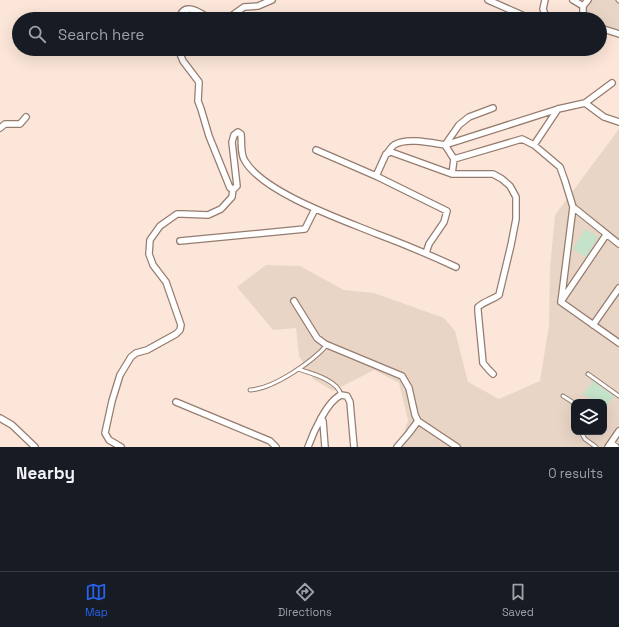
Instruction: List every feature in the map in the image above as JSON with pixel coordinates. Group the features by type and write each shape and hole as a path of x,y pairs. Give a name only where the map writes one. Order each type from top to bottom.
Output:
{"street":[{"path":"237,12 244,7 258,6 272,0"},
{"path":"488,0 516,12"},
{"path":"544,12 543,9 545,0"},
{"path":"573,0 583,6"},
{"path":"583,12 583,6 588,0"},
{"path":"182,12 193,8 201,12"},
{"path":"607,30 619,34"},
{"path":"181,56 199,82 198,101 209,136 230,187 233,189"},
{"path":"376,176 386,154 395,144 415,141 445,145 558,109 585,103 612,83"},
{"path":"585,103 604,117 619,122"},
{"path":"445,145 459,125 469,117 493,108"},
{"path":"534,145 558,109"},
{"path":"0,128 5,124 20,124 26,117"},
{"path":"121,447 109,440 105,433 112,401 120,376 131,357 136,353 147,350 176,334 180,330 181,326 166,282 153,265 149,254 150,240 160,226 177,214 208,215 221,209 232,197 233,189 236,188 237,184 232,142 234,135 238,132 241,134 243,158 245,163 267,183 315,209 426,253 456,267"},
{"path":"454,159 522,139 534,145 560,168 566,181 573,207 561,302"},
{"path":"445,145 454,159 452,174"},
{"path":"316,150 376,176 447,211 444,222 429,244 426,253"},
{"path":"388,152 452,174 493,174 510,186 516,197 515,226 499,295 494,299 483,302 478,307 483,363 493,374"},
{"path":"573,207 619,244"},
{"path":"180,241 305,230 315,209"},
{"path":"561,302 606,235"},
{"path":"593,325 619,288"},
{"path":"294,301 317,338 327,345 402,376 409,388 418,421 457,447"},
{"path":"561,302 619,343"},
{"path":"308,447 317,423 337,397 341,395 347,396 350,400 354,447"},
{"path":"176,402 270,441 276,447"},
{"path":"0,418 12,425 35,447"},
{"path":"321,418 323,421 325,447"},
{"path":"397,447 410,433 418,421"},
{"path":"616,447 609,445 619,431"}],"lane":[{"path":"250,390 273,385 309,362 327,345"},
{"path":"298,369 319,376 336,386 340,390 341,395"},
{"path":"588,374 619,396"},
{"path":"563,396 571,401"},
{"path":"583,435 585,439 596,447"}],"shaded area":[{"path":"586,0 619,0 619,38 607,32 607,12 585,12"},
{"path":"619,129 619,447 399,447 408,420 399,383 374,370 333,391 313,379 299,356 296,328 273,330 237,287 266,265 300,266 344,290 374,293 444,318 455,331 468,382 499,399 540,381 549,325 550,268 555,215"}],"green space":[{"path":"585,229 598,237 586,257 573,249"},
{"path":"593,381 614,396 607,405 607,399 590,399 583,394"}]}
